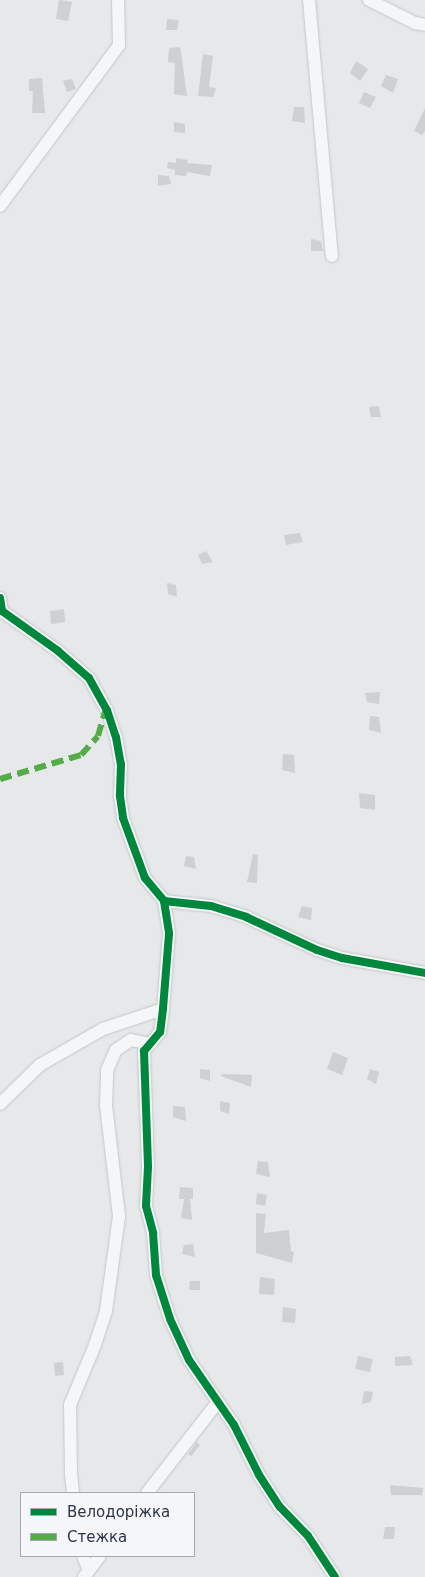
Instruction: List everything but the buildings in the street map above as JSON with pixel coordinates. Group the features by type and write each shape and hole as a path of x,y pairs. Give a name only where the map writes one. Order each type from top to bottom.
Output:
{"street":[{"path":"0,206 119,45 118,0"},
{"path":"309,0 332,256"},
{"path":"369,0 415,23 425,25"},
{"path":"1,606 89,678 108,710 116,736 121,764 120,796 123,818 145,878 164,900 170,934 160,1032 144,1051 148,1167 146,1206 153,1233 156,1275 170,1320 189,1360 234,1425 259,1475 280,1507 308,1536 335,1577"},
{"path":"164,900 211,906 246,917 284,936 342,958 425,973"},
{"path":"0,1104 40,1065 103,1029 163,1009"},
{"path":"73,1492 70,1405 95,1345 106,1311 119,1216 106,1106 107,1070 116,1050 130,1040 150,1044"},
{"path":"148,1492 217,1403"},
{"path":"83,1557 86,1574"},
{"path":"86,1574 99,1557"}],"marked path":[{"path":"0,779 81,755 98,736 105,711"}],"cycle path":[{"path":"0,598 2,611 58,651 89,678 107,710 116,737 121,764 120,796 123,818 145,878 164,901 169,934 160,1032 144,1051 148,1167 146,1206 153,1233 156,1275 170,1319 189,1360 234,1425 259,1475 280,1507 308,1536 335,1577"},
{"path":"164,901 211,906 246,917 317,950 342,958 425,973"}]}
